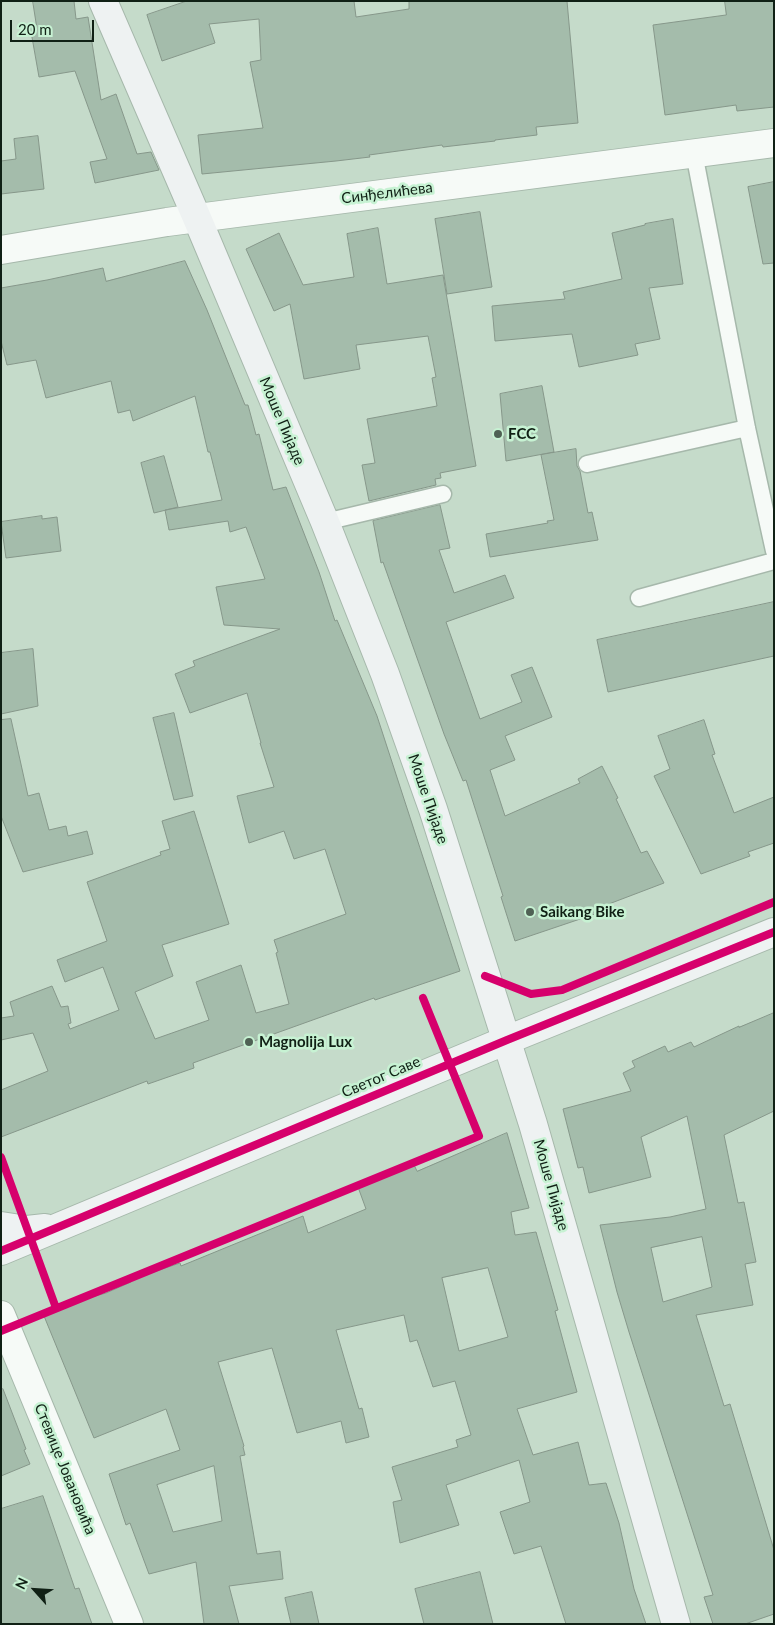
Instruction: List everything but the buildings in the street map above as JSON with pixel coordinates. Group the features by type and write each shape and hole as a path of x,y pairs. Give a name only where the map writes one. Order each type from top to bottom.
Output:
{"main road":[{"name":"Моше Пијаде","path":"103,1 325,522 385,674 426,791 539,1142 676,1624"},
{"name":"Светог Саве","path":"1,1251 507,1040 774,932"},
{"path":"1,1226 27,1230 61,1225"}],"street":[{"name":"Синђелићева","path":"1,250 197,218 774,143"},
{"name":"Стевице Јовановића","path":"1,1315 129,1624"}],"lane":[{"path":"694,153 747,428 774,551"},
{"path":"587,464 747,428"},
{"path":"325,522 443,494"},
{"path":"639,598 774,562"}],"cycle path":[{"path":"485,976 531,994 562,990 774,902"},
{"path":"1,1251 507,1040 774,932"},
{"path":"1,1331 479,1136 423,998"},
{"path":"1,1157 56,1308"}],"place":[{"name":"FCC","path":"498,434"},
{"name":"Saikang Bike","path":"530,912"},
{"name":"Magnolija Lux","path":"249,1042"}]}
